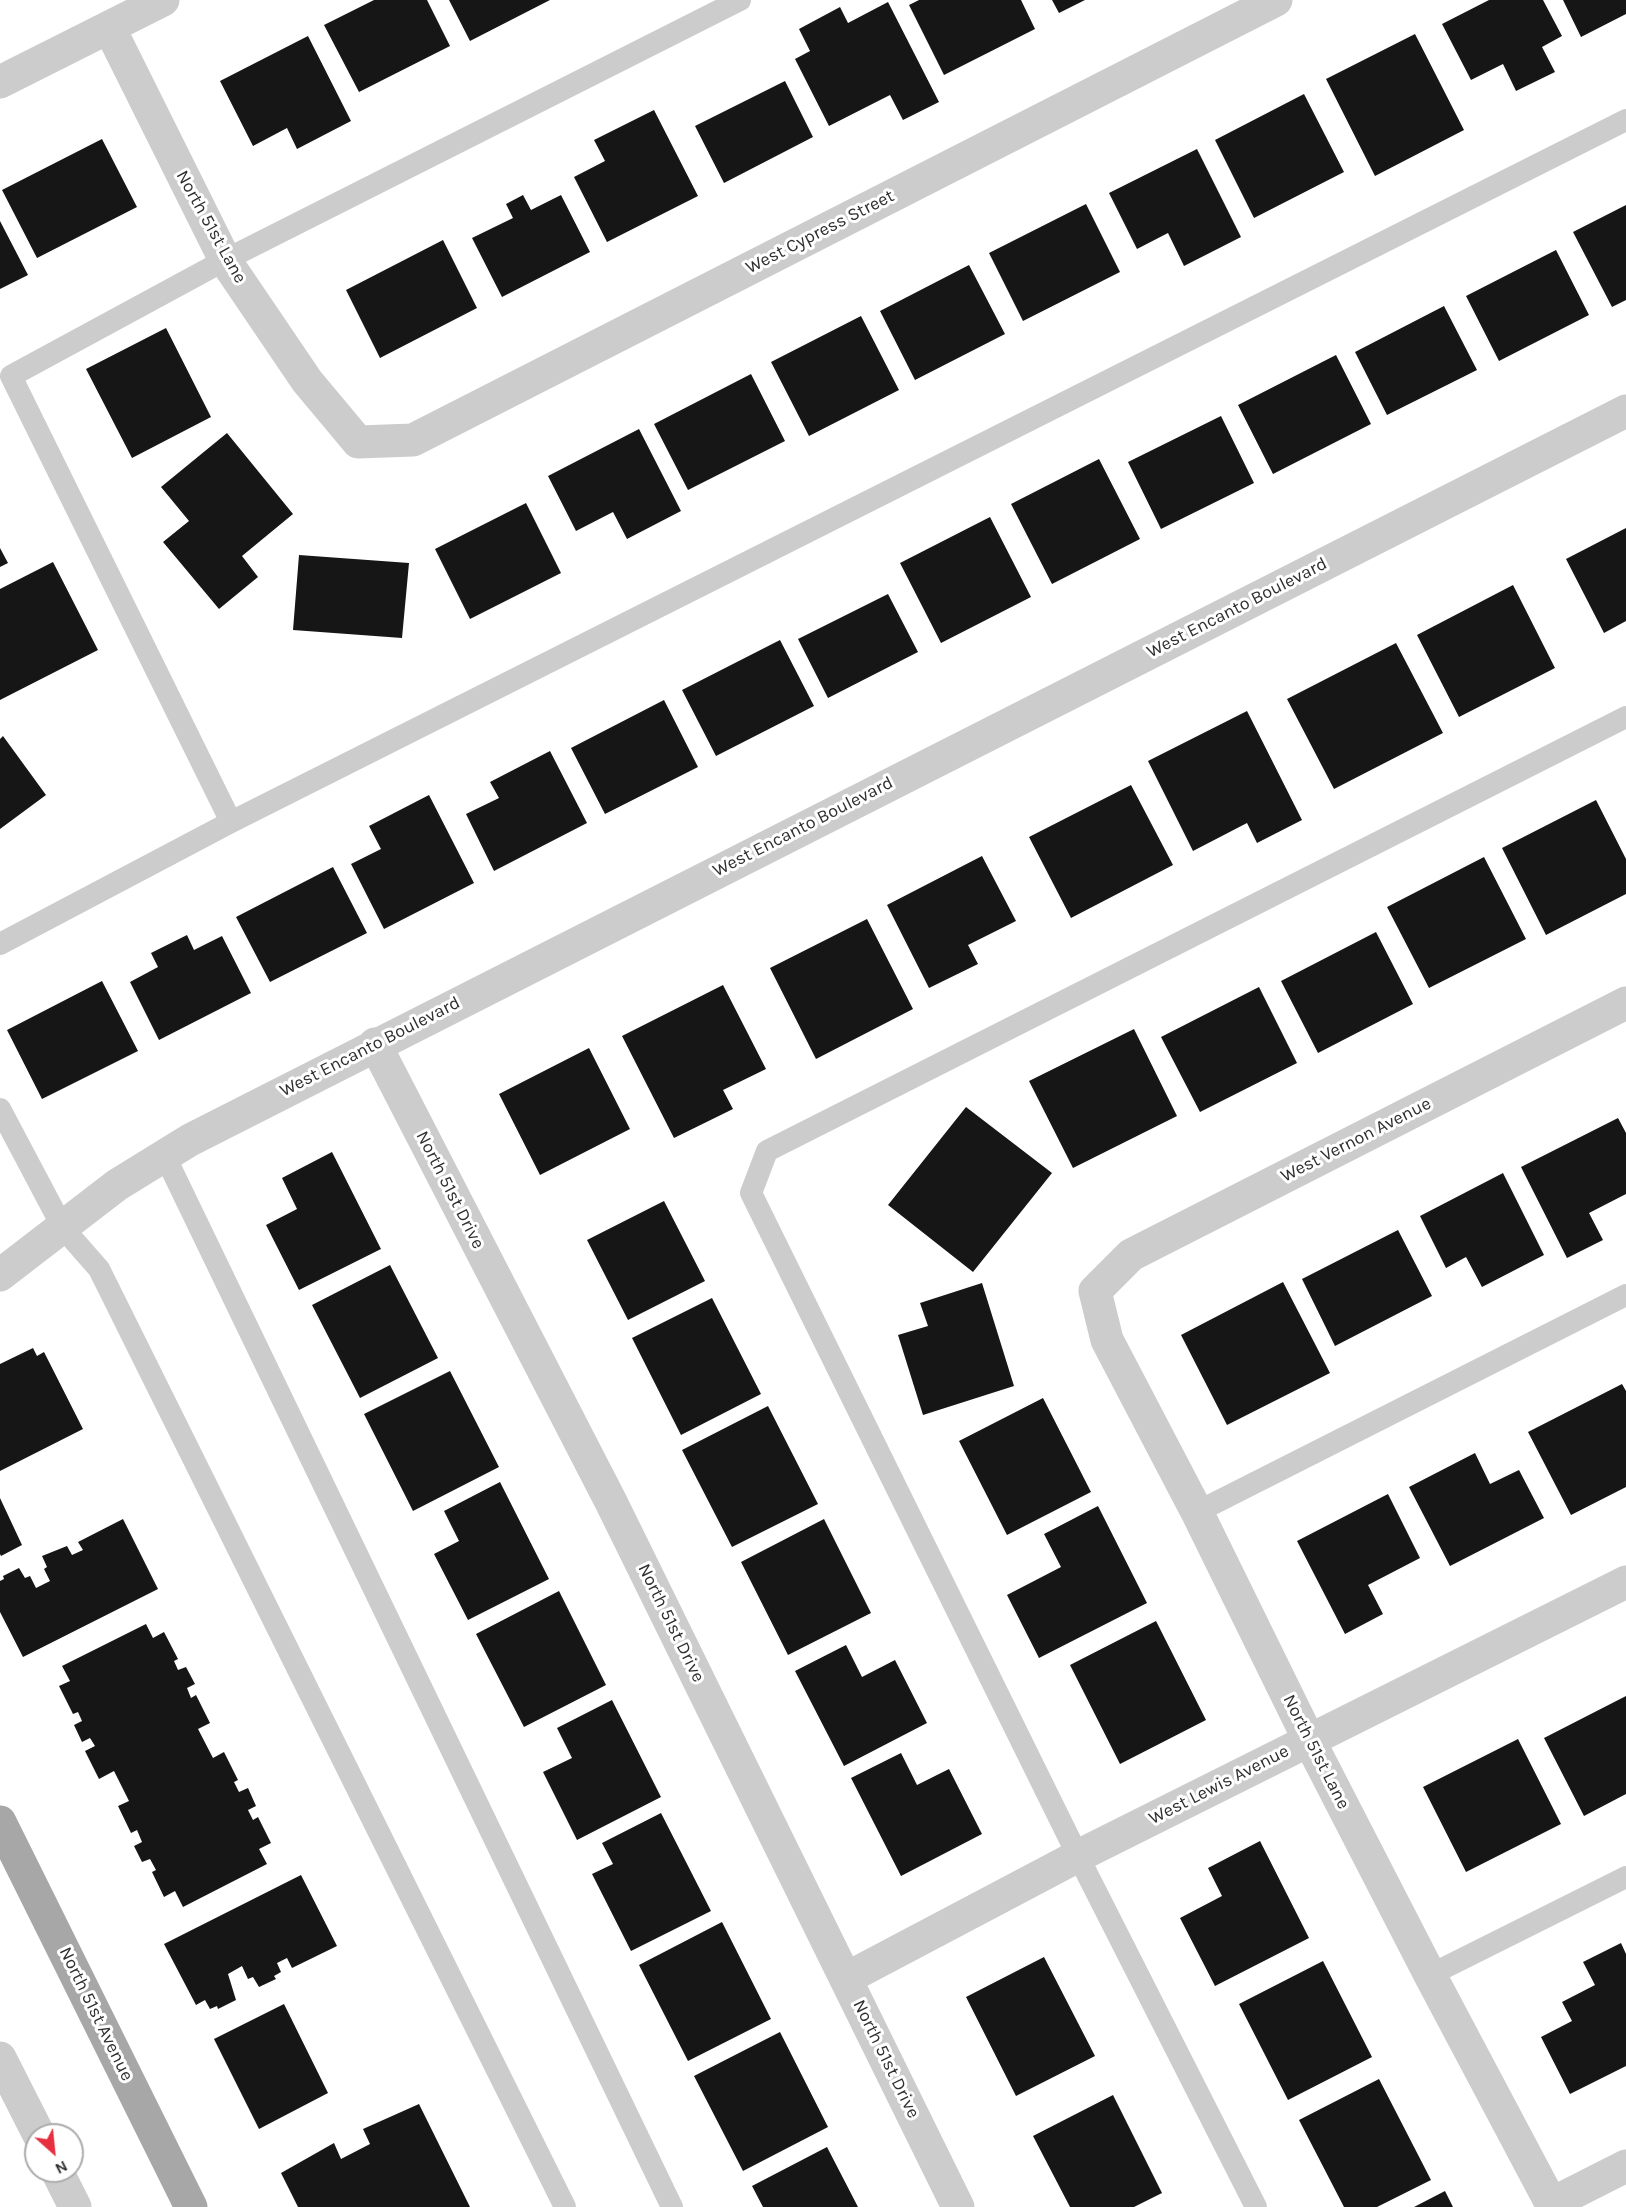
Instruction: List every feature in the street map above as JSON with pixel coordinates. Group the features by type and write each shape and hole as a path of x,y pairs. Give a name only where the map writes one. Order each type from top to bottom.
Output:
{"main road":[{"name":"North 51st Avenue","path":"0,1822 191,2207"}],"street":[{"path":"0,82 163,0"},
{"name":"West Cypress Street","path":"358,442 413,440 1276,0"},
{"name":"North 51st Lane","path":"109,27 225,260 307,381 358,442"},
{"name":"West Encanto Boulevard","path":"0,1275 117,1185 164,1154 375,1044 1626,411"},
{"name":"West Vernon Avenue","path":"1095,1291 1131,1255 1626,1003"},
{"name":"North 51st Drive","path":"375,1044 611,1502 958,2207"},
{"name":"North 51st Lane","path":"1095,1291 1107,1340 1197,1512 1309,1740 1552,2206"},
{"name":"West Lewis Avenue","path":"847,1978 1078,1856 1626,1581"},
{"path":"0,2058 33,2123"},
{"path":"1552,2206 1626,2166"},
{"path":"63,2183 75,2207"}],"lane":[{"path":"231,822 11,376 225,260 740,0"},
{"path":"0,944 231,822 1626,120"},
{"path":"1256,2207 1078,1856 751,1193 767,1151 1626,717"},
{"path":"0,1108 63,1228 99,1269 107,1283 565,2207"},
{"path":"164,1154 672,2207"},
{"path":"1197,1512 1626,1295"},
{"path":"1430,1975 1626,1877"}],"building":[{"path":"374,0 427,0 450,46 359,92 324,25"},
{"path":"449,0 550,0 470,41"},
{"path":"919,0 1021,0 1035,29 944,75 909,5"},
{"path":"1052,0 1085,0 1059,13"},
{"path":"1489,0 1543,0 1562,36 1542,47 1555,72 1516,91 1503,64 1471,80 1442,24"},
{"path":"1563,0 1626,0 1626,14 1581,37"},
{"path":"888,2 939,102 903,120 890,95 829,126 795,59 810,51 799,29 840,7 848,23"},
{"path":"1415,34 1464,130 1375,176 1326,79"},
{"path":"308,36 351,121 297,149 287,128 253,146 220,81"},
{"path":"785,81 813,137 724,183 695,126"},
{"path":"1304,94 1344,172 1254,218 1215,140"},
{"path":"654,110 698,196 607,242 574,177 605,161 594,140"},
{"path":"102,139 137,207 37,258 2,190"},
{"path":"1197,149 1241,237 1184,266 1168,233 1137,249 1109,193"},
{"path":"523,195 531,210 561,195 590,252 502,297 472,238 513,218 506,204"},
{"path":"1086,204 1120,272 1023,321 989,253"},
{"path":"1626,205 1626,300 1612,307 1573,232"},
{"path":"0,221 28,275 0,289"},
{"path":"443,240 477,308 380,358 346,290"},
{"path":"1556,250 1589,315 1499,361 1466,296"},
{"path":"969,265 1005,334 915,380 880,311"},
{"path":"1444,306 1477,370 1387,415 1355,352"},
{"path":"861,316 899,390 809,436 771,362"},
{"path":"166,328 211,417 132,458 86,369"},
{"path":"1336,355 1371,424 1273,474 1238,405"},
{"path":"751,374 785,441 688,490 654,424"},
{"path":"1221,416 1254,483 1161,529 1128,462"},
{"path":"639,429 681,511 627,539 613,512 576,531 548,476"},
{"path":"227,433 293,514 242,556 258,577 219,609 163,542 189,521 161,487"},
{"path":"1099,459 1140,539 1052,584 1011,504"},
{"path":"526,503 561,573 470,619 435,549"},
{"path":"990,517 1031,597 941,643 900,563"},
{"path":"1626,528 1626,621 1604,633 1566,559"},
{"path":"0,548 8,563 0,567"},
{"path":"299,555 409,563 402,638 293,630"},
{"path":"53,562 98,650 0,700 0,589"},
{"path":"1513,585 1555,668 1459,717 1417,635"},
{"path":"888,594 918,652 828,698 798,639"},
{"path":"780,640 814,706 716,756 682,690"},
{"path":"1396,643 1443,733 1334,789 1287,699"},
{"path":"664,700 698,767 605,814 571,748"},
{"path":"1247,711 1302,820 1257,843 1247,823 1193,851 1148,761"},
{"path":"3,736 46,795 0,829 0,739"},
{"path":"550,751 587,823 494,871 466,814 499,798 490,782"},
{"path":"1131,785 1173,865 1071,918 1029,837"},
{"path":"429,795 474,883 384,929 351,864 381,849 369,826"},
{"path":"1596,800 1626,859 1626,894 1546,935 1502,848"},
{"path":"982,856 1016,921 968,945 978,964 929,988 887,905"},
{"path":"1484,857 1526,939 1429,988 1387,907"},
{"path":"333,867 367,933 270,982 236,917"},
{"path":"867,919 913,1009 816,1059 770,968"},
{"path":"1376,932 1413,1004 1318,1053 1281,981"},
{"path":"187,935 194,950 222,936 251,993 159,1040 130,982 158,967 151,953"},
{"path":"102,981 138,1051 42,1099 7,1030"},
{"path":"723,985 766,1069 723,1090 733,1109 674,1138 622,1036"},
{"path":"1259,987 1297,1063 1200,1112 1161,1037"},
{"path":"1134,1029 1177,1116 1073,1168 1029,1081"},
{"path":"589,1048 630,1129 540,1175 499,1094"},
{"path":"966,1107 1052,1173 973,1272 888,1205"},
{"path":"1618,1118 1626,1133 1626,1194 1589,1213 1603,1240 1567,1258 1521,1167"},
{"path":"332,1152 381,1249 299,1290 266,1225 297,1209 282,1178"},
{"path":"1503,1173 1544,1255 1482,1287 1466,1257 1446,1268 1420,1216"},
{"path":"664,1201 705,1281 628,1320 587,1240"},
{"path":"1398,1230 1432,1296 1335,1346 1302,1279"},
{"path":"390,1265 438,1358 360,1398 312,1305"},
{"path":"1283,1282 1330,1373 1227,1425 1181,1335"},
{"path":"982,1283 1014,1386 923,1415 898,1335 928,1326 920,1303"},
{"path":"712,1298 761,1394 681,1435 632,1338"},
{"path":"33,1348 37,1356 44,1352 83,1429 0,1471 0,1364"},
{"path":"450,1371 499,1467 413,1511 364,1414"},
{"path":"1622,1384 1626,1391 1626,1487 1571,1515 1528,1432"},
{"path":"1043,1398 1091,1492 1007,1535 959,1441"},
{"path":"768,1406 818,1504 732,1547 682,1450"},
{"path":"1475,1453 1490,1484 1519,1470 1544,1518 1450,1566 1409,1487"},
{"path":"500,1482 549,1579 468,1620 434,1554 459,1541 444,1511"},
{"path":"1388,1494 1420,1558 1368,1585 1383,1614 1345,1634 1297,1541"},
{"path":"0,1498 22,1545 1,1556 0,1554"},
{"path":"1098,1506 1147,1603 1039,1658 1007,1595 1061,1567 1044,1534"},
{"path":"123,1519 158,1589 23,1657 0,1612 0,1581 4,1579 3,1576 19,1568 25,1578 30,1576 36,1588 50,1581 44,1569 47,1567 42,1556 67,1546 72,1555 83,1550 78,1542"},
{"path":"824,1519 871,1613 788,1655 741,1562"},
{"path":"559,1591 606,1685 524,1727 476,1634"},
{"path":"1156,1621 1206,1720 1120,1764 1070,1665"},
{"path":"146,1624 153,1638 164,1632 178,1659 174,1661 178,1670 186,1667 195,1684 187,1688 191,1698 196,1695 210,1723 198,1729 213,1758 224,1752 238,1780 234,1782 239,1792 248,1788 256,1806 248,1810 253,1820 258,1817 271,1843 259,1849 267,1864 183,1907 175,1891 164,1897 152,1872 156,1870 150,1859 142,1862 134,1846 142,1842 137,1830 131,1833 118,1806 129,1801 114,1771 99,1779 85,1751 95,1746 90,1738 82,1742 74,1725 82,1721 78,1712 73,1714 59,1686 70,1681 62,1666"},
{"path":"846,1645 862,1677 895,1660 927,1723 844,1766 795,1671"},
{"path":"1626,1696 1626,1794 1584,1816 1544,1738"},
{"path":"612,1700 661,1797 577,1840 543,1772 572,1758 557,1728"},
{"path":"1518,1739 1561,1824 1466,1872 1423,1787"},
{"path":"901,1753 917,1785 949,1769 982,1834 901,1876 851,1778"},
{"path":"661,1813 711,1911 631,1951 592,1874 613,1864 602,1843"},
{"path":"1260,1841 1309,1938 1215,1986 1180,1918 1222,1896 1208,1868"},
{"path":"301,1875 337,1946 292,1968 287,1958 277,1963 281,1972 274,1976 276,1979 259,1987 253,1977 248,1979 242,1966 228,1974 236,2000 218,2009 217,2006 210,2009 205,2000 196,2005 164,1944"},
{"path":"722,1922 771,2019 688,2061 639,1965"},
{"path":"1621,1943 1626,1954 1626,2066 1570,2094 1541,2037 1572,2021 1562,2002 1595,1985 1583,1962"},
{"path":"1044,1957 1095,2056 1016,2096 966,1997"},
{"path":"1323,1961 1372,2057 1288,2100 1239,2004"},
{"path":"284,2004 328,2093 259,2129 214,2039"},
{"path":"780,2032 828,2127 743,2171 694,2076"},
{"path":"1379,2079 1431,2180 1377,2207 1344,2207 1299,2120"},
{"path":"1113,2095 1162,2193 1134,2207 1070,2207 1033,2136"},
{"path":"419,2104 470,2207 298,2207 281,2173 334,2143 341,2159 370,2144 363,2129"},
{"path":"827,2147 858,2207 763,2207 752,2186"},
{"path":"1445,2191 1453,2207 1414,2207"}]}
